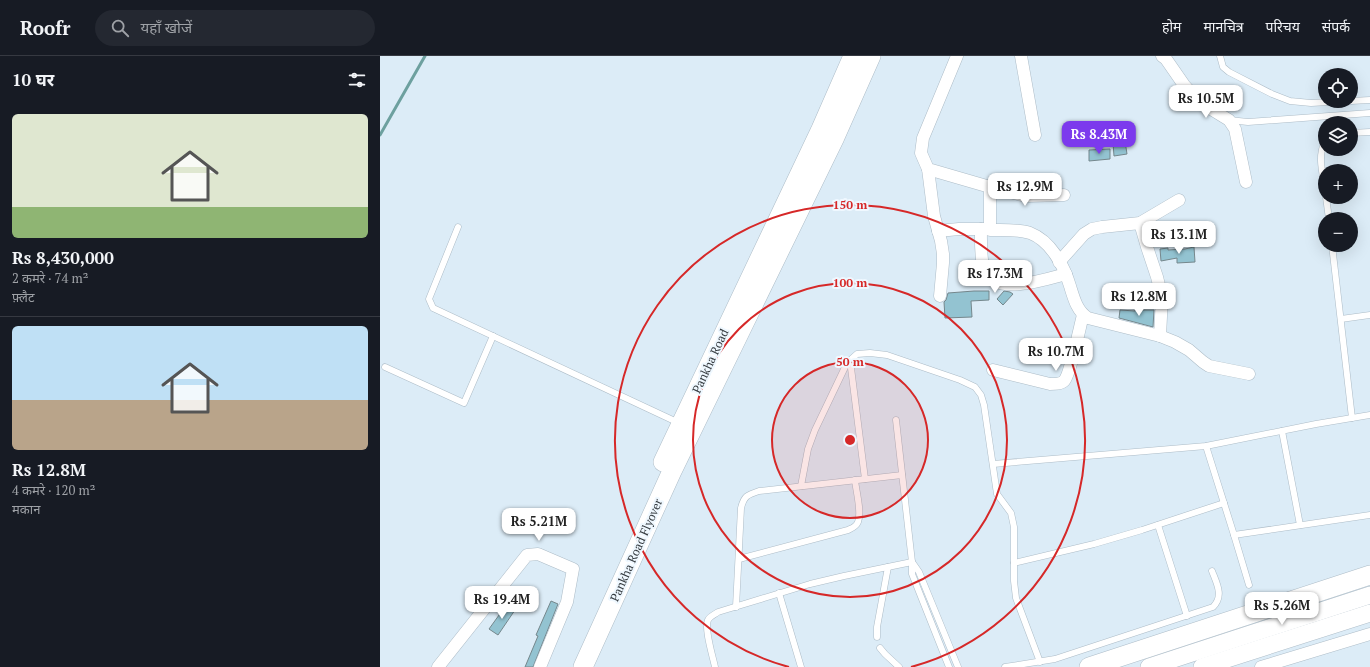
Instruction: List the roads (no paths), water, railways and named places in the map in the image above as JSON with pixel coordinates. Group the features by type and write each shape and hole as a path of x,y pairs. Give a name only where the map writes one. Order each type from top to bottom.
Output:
{"main road":[{"name":"Pankha Road","path":"686,429 853,56"},
{"name":"Pankha Road","path":"570,667 686,429 835,137 871,56"},
{"name":"Pankha Road Flyover","path":"583,667 672,471 686,429"},
{"path":"594,667 684,472 686,429"},
{"path":"1089,667 1370,575"},
{"path":"1149,667 1370,595"},
{"path":"1202,667 1370,614"}],"street":[{"path":"940,296 943,263 941,241 934,216 928,169 921,153 923,138 957,56"},
{"path":"1021,56 1035,135"},
{"path":"1162,56 1166,59 1184,85 1198,101 1229,120 1235,129 1246,182"},
{"path":"928,169 1026,196 1064,195"},
{"path":"990,187 982,257 985,271 990,279 1000,283 1022,285 1066,274"},
{"path":"1059,262 1084,234 1092,229 1140,223 1179,200"},
{"path":"1140,223 1162,296 1160,336"},
{"path":"938,231 985,229 1011,230 1029,233 1039,238 1051,249 1066,274 1074,298 1083,315 1088,318 1160,336 1189,350 1202,362 1209,366 1249,374"},
{"path":"992,370 1050,384 1058,384 1065,380 1069,372 1083,315"},
{"path":"438,667 527,555 538,554 573,569 567,602 540,667"},
{"path":"1261,667 1370,634"}],"lane":[{"path":"1220,56 1223,67 1229,72 1272,94 1300,102 1318,102"},
{"path":"1358,101 1370,100"},
{"path":"1229,120 1248,122 1370,113"},
{"path":"1358,133 1370,132"},
{"path":"458,227 429,299 433,308 686,429"},
{"path":"1333,252 1352,418"},
{"path":"1340,319 1370,315"},
{"path":"385,367 464,403 493,336"},
{"path":"801,486 808,450 815,430 847,363 857,354 870,353 887,355 960,380 975,387 981,395 984,405 997,494 1012,513 1014,527 1014,581 1016,598 1040,662"},
{"path":"850,360 865,479"},
{"path":"993,464 1206,446 1370,414"},
{"path":"896,420 912,562 912,574 949,667"},
{"path":"1282,431 1300,525"},
{"path":"1206,446 1249,585"},
{"path":"736,606 741,508 743,499 748,495 759,491 902,475"},
{"path":"739,559 848,530 854,527 858,522 859,515 855,480"},
{"path":"1014,563 1094,544 1224,503"},
{"path":"1234,534 1370,515"},
{"path":"1158,525 1187,616"},
{"path":"715,667 707,631 707,623 709,618 718,612 844,576 912,562"},
{"path":"912,562 919,572 958,667"},
{"path":"877,637 877,627 888,567"},
{"path":"1005,667 1055,659 1212,607 1217,603 1219,596 1212,571"},
{"path":"779,594 801,667"},
{"path":"880,648 899,667"}],"waterway":[{"path":"380,135 425,56"}]}
